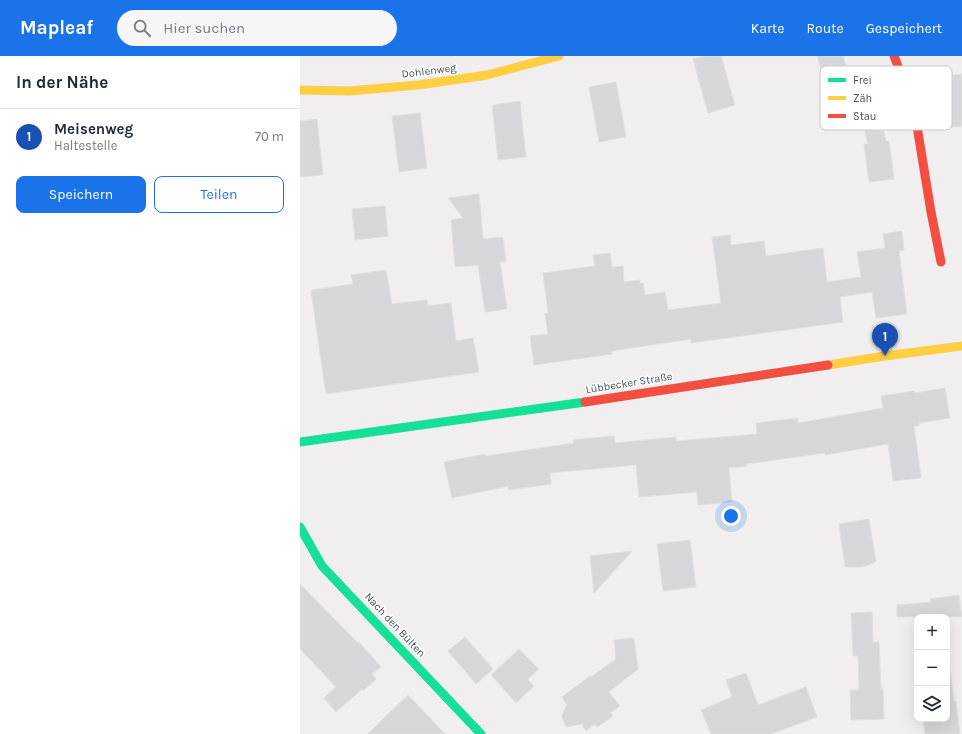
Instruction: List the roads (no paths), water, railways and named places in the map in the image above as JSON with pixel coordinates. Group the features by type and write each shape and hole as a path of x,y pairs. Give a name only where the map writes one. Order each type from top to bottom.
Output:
{"street":[{"name":"Dohlenweg","path":"300,90 349,91 418,85 487,75 559,56"},
{"path":"894,56 898,66"},
{"path":"918,130 941,262"},
{"name":"Lübbecker Straße","path":"300,442 578,403 885,356 962,346"},
{"name":"Nach den Bülten","path":"300,527 322,566 481,734"}],"place":[{"name":"Meisenweg","path":"885,356"}]}
